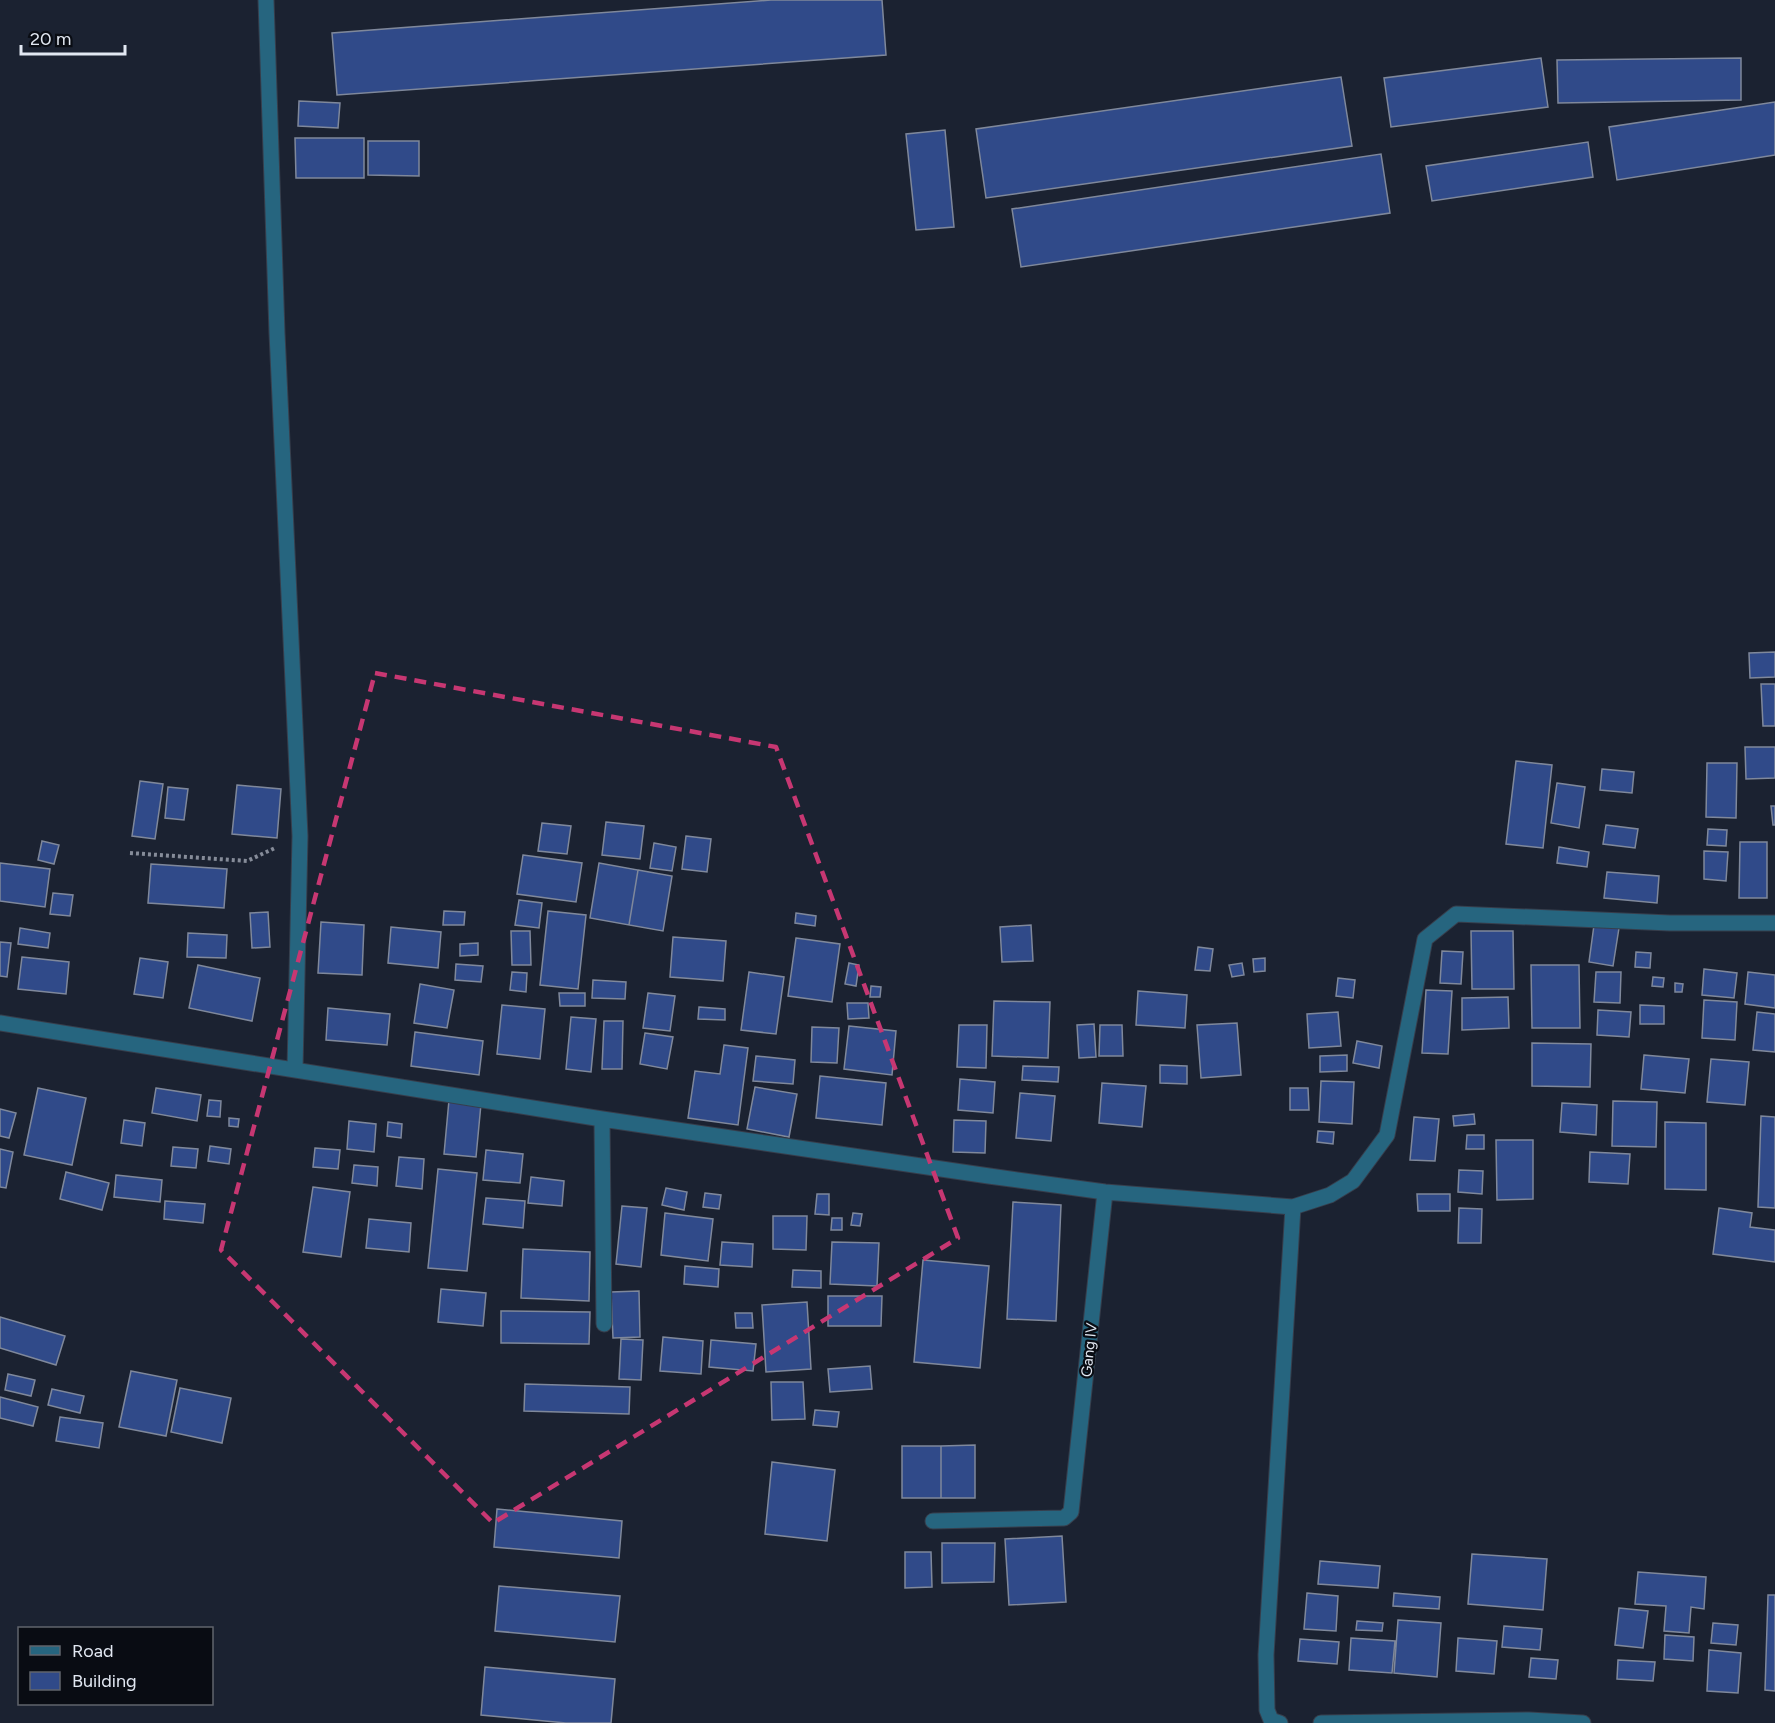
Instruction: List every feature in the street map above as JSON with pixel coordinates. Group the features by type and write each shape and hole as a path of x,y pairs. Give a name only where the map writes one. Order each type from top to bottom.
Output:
{"street":[{"path":"266,0 277,333 300,836 295,1069"},
{"path":"0,1023 602,1119 1105,1192 1293,1207 1330,1195 1353,1181 1387,1135 1425,939 1456,914 1670,923 1775,924"},
{"path":"602,1119 604,1324"},
{"name":"Gang IV","path":"933,1521 1064,1518 1070,1515 1073,1508 1105,1192"},
{"path":"1274,1722 1268,1710 1266,1655 1293,1207"},
{"path":"1321,1723 1529,1719 1583,1723"}],"path":[{"path":"130,853 247,861 300,836"}],"highlighted area":[{"path":"375,673 776,747 958,1238 493,1523 221,1250"}],"building":[{"path":"771,0 882,0 886,55 337,95 332,33"},
{"path":"1541,58 1548,107 1391,127 1384,78"},
{"path":"1741,58 1741,100 1558,103 1557,60"},
{"path":"1341,77 1352,146 986,198 976,129"},
{"path":"299,101 340,103 338,128 298,126"},
{"path":"1775,102 1775,155 1617,180 1609,127"},
{"path":"945,130 954,227 916,230 906,134"},
{"path":"295,138 364,138 364,178 296,178"},
{"path":"368,141 419,141 419,176 368,175"},
{"path":"1588,142 1593,177 1432,201 1426,166"},
{"path":"1381,154 1390,213 1021,267 1012,209"},
{"path":"1775,652 1775,677 1750,678 1749,653"},
{"path":"1761,684 1775,684 1775,726 1763,726"},
{"path":"1745,747 1775,747 1775,778 1746,779"},
{"path":"1516,761 1552,765 1543,848 1506,844"},
{"path":"1707,763 1737,763 1736,818 1706,817"},
{"path":"1602,769 1634,772 1632,793 1600,790"},
{"path":"140,781 163,784 155,839 132,836"},
{"path":"1557,783 1585,787 1579,828 1551,823"},
{"path":"237,785 281,789 277,838 232,834"},
{"path":"168,787 188,789 184,820 165,818"},
{"path":"1771,806 1775,806 1775,825 1773,825"},
{"path":"606,822 644,826 640,859 602,855"},
{"path":"542,823 571,826 567,854 538,851"},
{"path":"1606,825 1638,829 1635,848 1603,844"},
{"path":"1708,829 1727,830 1726,846 1707,845"},
{"path":"686,836 711,839 707,872 682,869"},
{"path":"42,841 59,845 54,864 38,860"},
{"path":"1740,842 1767,842 1767,898 1739,898"},
{"path":"654,843 676,847 672,871 650,868"},
{"path":"1559,847 1589,852 1587,867 1557,863"},
{"path":"1704,851 1728,852 1726,881 1704,879"},
{"path":"523,855 582,863 576,902 517,894"},
{"path":"0,863 50,869 45,907 0,901"},
{"path":"599,863 638,870 629,925 590,918"},
{"path":"151,864 227,869 224,908 148,903"},
{"path":"638,870 672,876 663,931 629,925"},
{"path":"1607,872 1659,876 1657,903 1604,898"},
{"path":"53,893 73,895 70,916 50,914"},
{"path":"519,900 542,903 539,928 515,925"},
{"path":"444,911 465,912 464,925 443,925"},
{"path":"548,911 586,915 578,989 540,985"},
{"path":"268,912 270,947 252,948 250,913"},
{"path":"796,913 816,916 815,926 795,923"},
{"path":"321,922 364,925 362,975 318,973"},
{"path":"1031,925 1033,961 1002,962 1000,927"},
{"path":"1594,925 1619,928 1613,966 1589,962"},
{"path":"391,927 441,932 438,968 388,963"},
{"path":"20,928 50,933 48,948 18,944"},
{"path":"511,931 530,931 531,965 512,965"},
{"path":"1471,931 1513,931 1514,989 1472,989"},
{"path":"188,933 227,935 226,958 187,957"},
{"path":"673,937 726,941 723,981 670,977"},
{"path":"796,938 840,944 832,1002 788,996"},
{"path":"0,942 11,943 7,977 0,976"},
{"path":"478,943 478,955 460,956 460,944"},
{"path":"1198,947 1213,949 1210,971 1195,970"},
{"path":"1442,951 1463,952 1461,984 1440,983"},
{"path":"1636,952 1651,953 1650,968 1635,967"},
{"path":"22,957 69,962 66,994 18,989"},
{"path":"140,958 168,962 163,998 134,994"},
{"path":"1265,958 1265,971 1254,972 1253,959"},
{"path":"849,963 859,965 856,986 845,984"},
{"path":"1242,963 1244,975 1232,977 1229,965"},
{"path":"456,964 483,966 481,982 455,980"},
{"path":"198,965 260,978 252,1021 189,1008"},
{"path":"1531,965 1579,965 1580,1028 1532,1028"},
{"path":"1704,969 1737,973 1734,998 1702,995"},
{"path":"512,972 527,973 526,992 510,990"},
{"path":"749,972 784,977 776,1034 741,1030"},
{"path":"1596,972 1621,972 1620,1003 1594,1002"},
{"path":"1748,972 1775,975 1775,1008 1745,1004"},
{"path":"1653,977 1664,978 1663,987 1652,986"},
{"path":"1338,978 1355,980 1353,998 1336,996"},
{"path":"593,980 626,982 625,999 592,998"},
{"path":"1675,983 1683,984 1682,992 1675,992"},
{"path":"420,984 454,990 447,1028 414,1023"},
{"path":"871,986 881,987 880,997 870,997"},
{"path":"1426,990 1452,991 1448,1054 1422,1053"},
{"path":"1138,991 1187,995 1185,1028 1136,1025"},
{"path":"559,993 585,993 585,1006 560,1006"},
{"path":"648,993 675,996 670,1031 643,1028"},
{"path":"1508,997 1509,1028 1462,1030 1462,998"},
{"path":"1704,1000 1737,1002 1735,1040 1702,1038"},
{"path":"994,1001 1050,1002 1048,1058 992,1056"},
{"path":"847,1003 868,1003 869,1018 848,1019"},
{"path":"502,1005 545,1009 540,1059 497,1054"},
{"path":"1640,1005 1664,1006 1664,1024 1640,1024"},
{"path":"699,1007 725,1009 725,1020 698,1019"},
{"path":"328,1008 390,1014 387,1045 326,1040"},
{"path":"1598,1010 1631,1012 1629,1037 1597,1035"},
{"path":"1338,1012 1341,1046 1309,1048 1307,1014"},
{"path":"1757,1012 1775,1014 1775,1052 1753,1050"},
{"path":"571,1017 596,1019 591,1072 566,1069"},
{"path":"604,1021 623,1021 622,1069 602,1069"},
{"path":"1237,1023 1241,1075 1201,1078 1197,1025"},
{"path":"1094,1024 1096,1057 1079,1058 1077,1025"},
{"path":"959,1025 987,1025 986,1068 957,1067"},
{"path":"1100,1025 1122,1025 1123,1056 1099,1056"},
{"path":"849,1026 896,1031 892,1075 844,1069"},
{"path":"812,1027 839,1028 837,1063 811,1062"},
{"path":"415,1032 483,1041 479,1075 411,1066"},
{"path":"645,1033 673,1037 667,1069 640,1064"},
{"path":"1357,1041 1382,1046 1379,1068 1353,1063"},
{"path":"1532,1043 1591,1044 1590,1087 1532,1086"},
{"path":"724,1045 748,1048 738,1125 688,1118 695,1071 720,1074"},
{"path":"1347,1055 1347,1071 1320,1072 1320,1056"},
{"path":"1644,1055 1689,1059 1685,1093 1641,1089"},
{"path":"756,1056 795,1060 793,1084 753,1081"},
{"path":"1711,1059 1749,1062 1745,1105 1707,1102"},
{"path":"1160,1065 1187,1066 1187,1084 1160,1083"},
{"path":"1023,1066 1059,1067 1058,1082 1022,1080"},
{"path":"820,1076 886,1083 882,1125 816,1118"},
{"path":"960,1079 995,1082 993,1113 958,1110"},
{"path":"1321,1081 1354,1082 1352,1124 1319,1122"},
{"path":"1102,1083 1146,1086 1142,1127 1099,1123"},
{"path":"755,1087 797,1094 789,1137 747,1129"},
{"path":"38,1088 86,1098 72,1165 24,1155"},
{"path":"156,1088 201,1095 197,1121 152,1113"},
{"path":"1290,1088 1308,1088 1309,1110 1290,1110"},
{"path":"1020,1093 1055,1096 1051,1141 1016,1138"},
{"path":"209,1100 221,1101 220,1117 207,1116"},
{"path":"449,1100 481,1104 476,1157 444,1154"},
{"path":"1613,1101 1657,1102 1656,1147 1612,1146"},
{"path":"1562,1103 1597,1105 1596,1135 1560,1132"},
{"path":"0,1109 16,1113 9,1138 0,1136"},
{"path":"1474,1114 1475,1124 1454,1126 1453,1116"},
{"path":"1761,1116 1775,1117 1775,1208 1758,1207"},
{"path":"1414,1117 1439,1119 1435,1161 1410,1160"},
{"path":"229,1118 239,1119 238,1127 229,1126"},
{"path":"124,1120 145,1123 142,1146 121,1143"},
{"path":"954,1120 986,1121 985,1153 953,1152"},
{"path":"349,1121 376,1124 374,1152 347,1149"},
{"path":"388,1122 402,1124 401,1138 387,1136"},
{"path":"1665,1122 1706,1123 1706,1190 1665,1189"},
{"path":"1318,1131 1334,1132 1333,1144 1317,1142"},
{"path":"1467,1135 1484,1135 1484,1149 1466,1149"},
{"path":"1496,1140 1533,1140 1533,1199 1497,1200"},
{"path":"210,1146 231,1149 229,1164 208,1161"},
{"path":"173,1147 198,1149 196,1168 171,1166"},
{"path":"315,1148 340,1150 338,1169 313,1167"},
{"path":"0,1149 13,1152 6,1188 0,1187"},
{"path":"486,1150 523,1154 520,1183 483,1180"},
{"path":"1590,1152 1630,1154 1628,1184 1589,1182"},
{"path":"399,1157 424,1159 422,1189 396,1186"},
{"path":"354,1165 378,1167 377,1186 352,1183"},
{"path":"438,1169 477,1173 467,1271 428,1268"},
{"path":"1459,1170 1483,1171 1482,1194 1458,1192"},
{"path":"66,1172 109,1183 102,1210 60,1199"},
{"path":"116,1175 162,1180 160,1202 114,1197"},
{"path":"531,1177 564,1181 562,1206 528,1203"},
{"path":"313,1187 350,1192 341,1257 303,1252"},
{"path":"666,1188 687,1192 684,1210 662,1205"},
{"path":"705,1193 721,1195 719,1209 703,1207"},
{"path":"817,1194 829,1194 829,1215 815,1214"},
{"path":"1417,1194 1450,1194 1450,1211 1418,1211"},
{"path":"486,1198 525,1201 523,1228 483,1224"},
{"path":"165,1201 205,1204 203,1223 164,1219"},
{"path":"1013,1202 1061,1205 1056,1321 1007,1319"},
{"path":"622,1206 647,1208 641,1267 616,1264"},
{"path":"1459,1208 1482,1209 1481,1243 1458,1243"},
{"path":"1719,1208 1752,1213 1750,1227 1775,1230 1775,1262 1713,1254"},
{"path":"665,1213 713,1219 708,1261 661,1255"},
{"path":"853,1213 862,1214 860,1226 851,1225"},
{"path":"773,1216 807,1216 806,1250 773,1249"},
{"path":"832,1218 842,1218 842,1230 831,1230"},
{"path":"369,1219 411,1223 409,1252 366,1248"},
{"path":"722,1242 753,1244 752,1267 720,1265"},
{"path":"832,1242 879,1243 877,1286 830,1284"},
{"path":"523,1249 590,1252 589,1301 521,1298"},
{"path":"923,1260 989,1266 980,1368 914,1362"},
{"path":"685,1266 719,1269 718,1287 684,1284"},
{"path":"793,1270 821,1271 821,1288 792,1287"},
{"path":"441,1289 486,1293 483,1326 438,1322"},
{"path":"639,1291 640,1337 613,1338 611,1292"},
{"path":"828,1296 882,1296 881,1326 828,1326"},
{"path":"807,1302 811,1369 766,1372 762,1305"},
{"path":"501,1311 590,1312 589,1344 501,1343"},
{"path":"735,1313 752,1313 753,1328 736,1328"},
{"path":"0,1317 65,1336 56,1365 0,1348"},
{"path":"663,1337 703,1341 701,1374 660,1371"},
{"path":"621,1339 643,1340 641,1380 619,1379"},
{"path":"711,1340 756,1344 753,1371 709,1367"},
{"path":"870,1366 872,1389 830,1392 828,1369"},
{"path":"131,1371 177,1380 166,1436 119,1427"},
{"path":"8,1374 35,1380 31,1396 5,1390"},
{"path":"771,1382 803,1382 805,1419 772,1420"},
{"path":"525,1384 630,1387 629,1414 524,1411"},
{"path":"180,1388 231,1398 222,1443 171,1432"},
{"path":"52,1389 84,1396 80,1413 48,1405"},
{"path":"0,1397 38,1407 33,1426 0,1418"},
{"path":"815,1410 839,1412 837,1427 813,1425"},
{"path":"60,1417 103,1423 99,1448 56,1441"},
{"path":"975,1445 975,1498 941,1498 941,1446"},
{"path":"902,1446 941,1446 941,1498 902,1498"},
{"path":"772,1462 835,1470 827,1541 765,1534"},
{"path":"497,1509 622,1521 619,1558 494,1547"},
{"path":"1062,1536 1066,1602 1009,1605 1005,1539"},
{"path":"942,1543 995,1543 994,1582 942,1583"},
{"path":"905,1552 931,1552 932,1587 905,1588"},
{"path":"1472,1554 1547,1559 1543,1610 1468,1604"},
{"path":"1320,1561 1380,1566 1378,1588 1318,1584"},
{"path":"1638,1572 1706,1577 1704,1609 1691,1607 1689,1633 1664,1631 1666,1606 1635,1604"},
{"path":"499,1586 620,1596 615,1642 495,1631"},
{"path":"1307,1593 1338,1596 1336,1631 1304,1629"},
{"path":"1394,1593 1440,1597 1439,1609 1393,1606"},
{"path":"1768,1595 1775,1595 1775,1691 1765,1690"},
{"path":"1619,1608 1648,1611 1643,1648 1615,1645"},
{"path":"1398,1620 1441,1623 1437,1677 1394,1673"},
{"path":"1357,1621 1383,1623 1382,1631 1356,1630"},
{"path":"1713,1623 1738,1625 1736,1645 1711,1643"},
{"path":"1504,1626 1542,1629 1540,1650 1502,1647"},
{"path":"1665,1635 1694,1637 1693,1661 1664,1659"},
{"path":"1351,1638 1395,1641 1392,1673 1349,1670"},
{"path":"1458,1638 1497,1641 1494,1674 1456,1671"},
{"path":"1300,1639 1339,1642 1337,1664 1298,1661"},
{"path":"1709,1650 1741,1653 1738,1693 1707,1691"},
{"path":"1531,1658 1558,1660 1556,1679 1529,1677"},
{"path":"1618,1660 1655,1662 1653,1681 1617,1679"},
{"path":"485,1667 615,1679 611,1723 566,1723 481,1715"}]}
